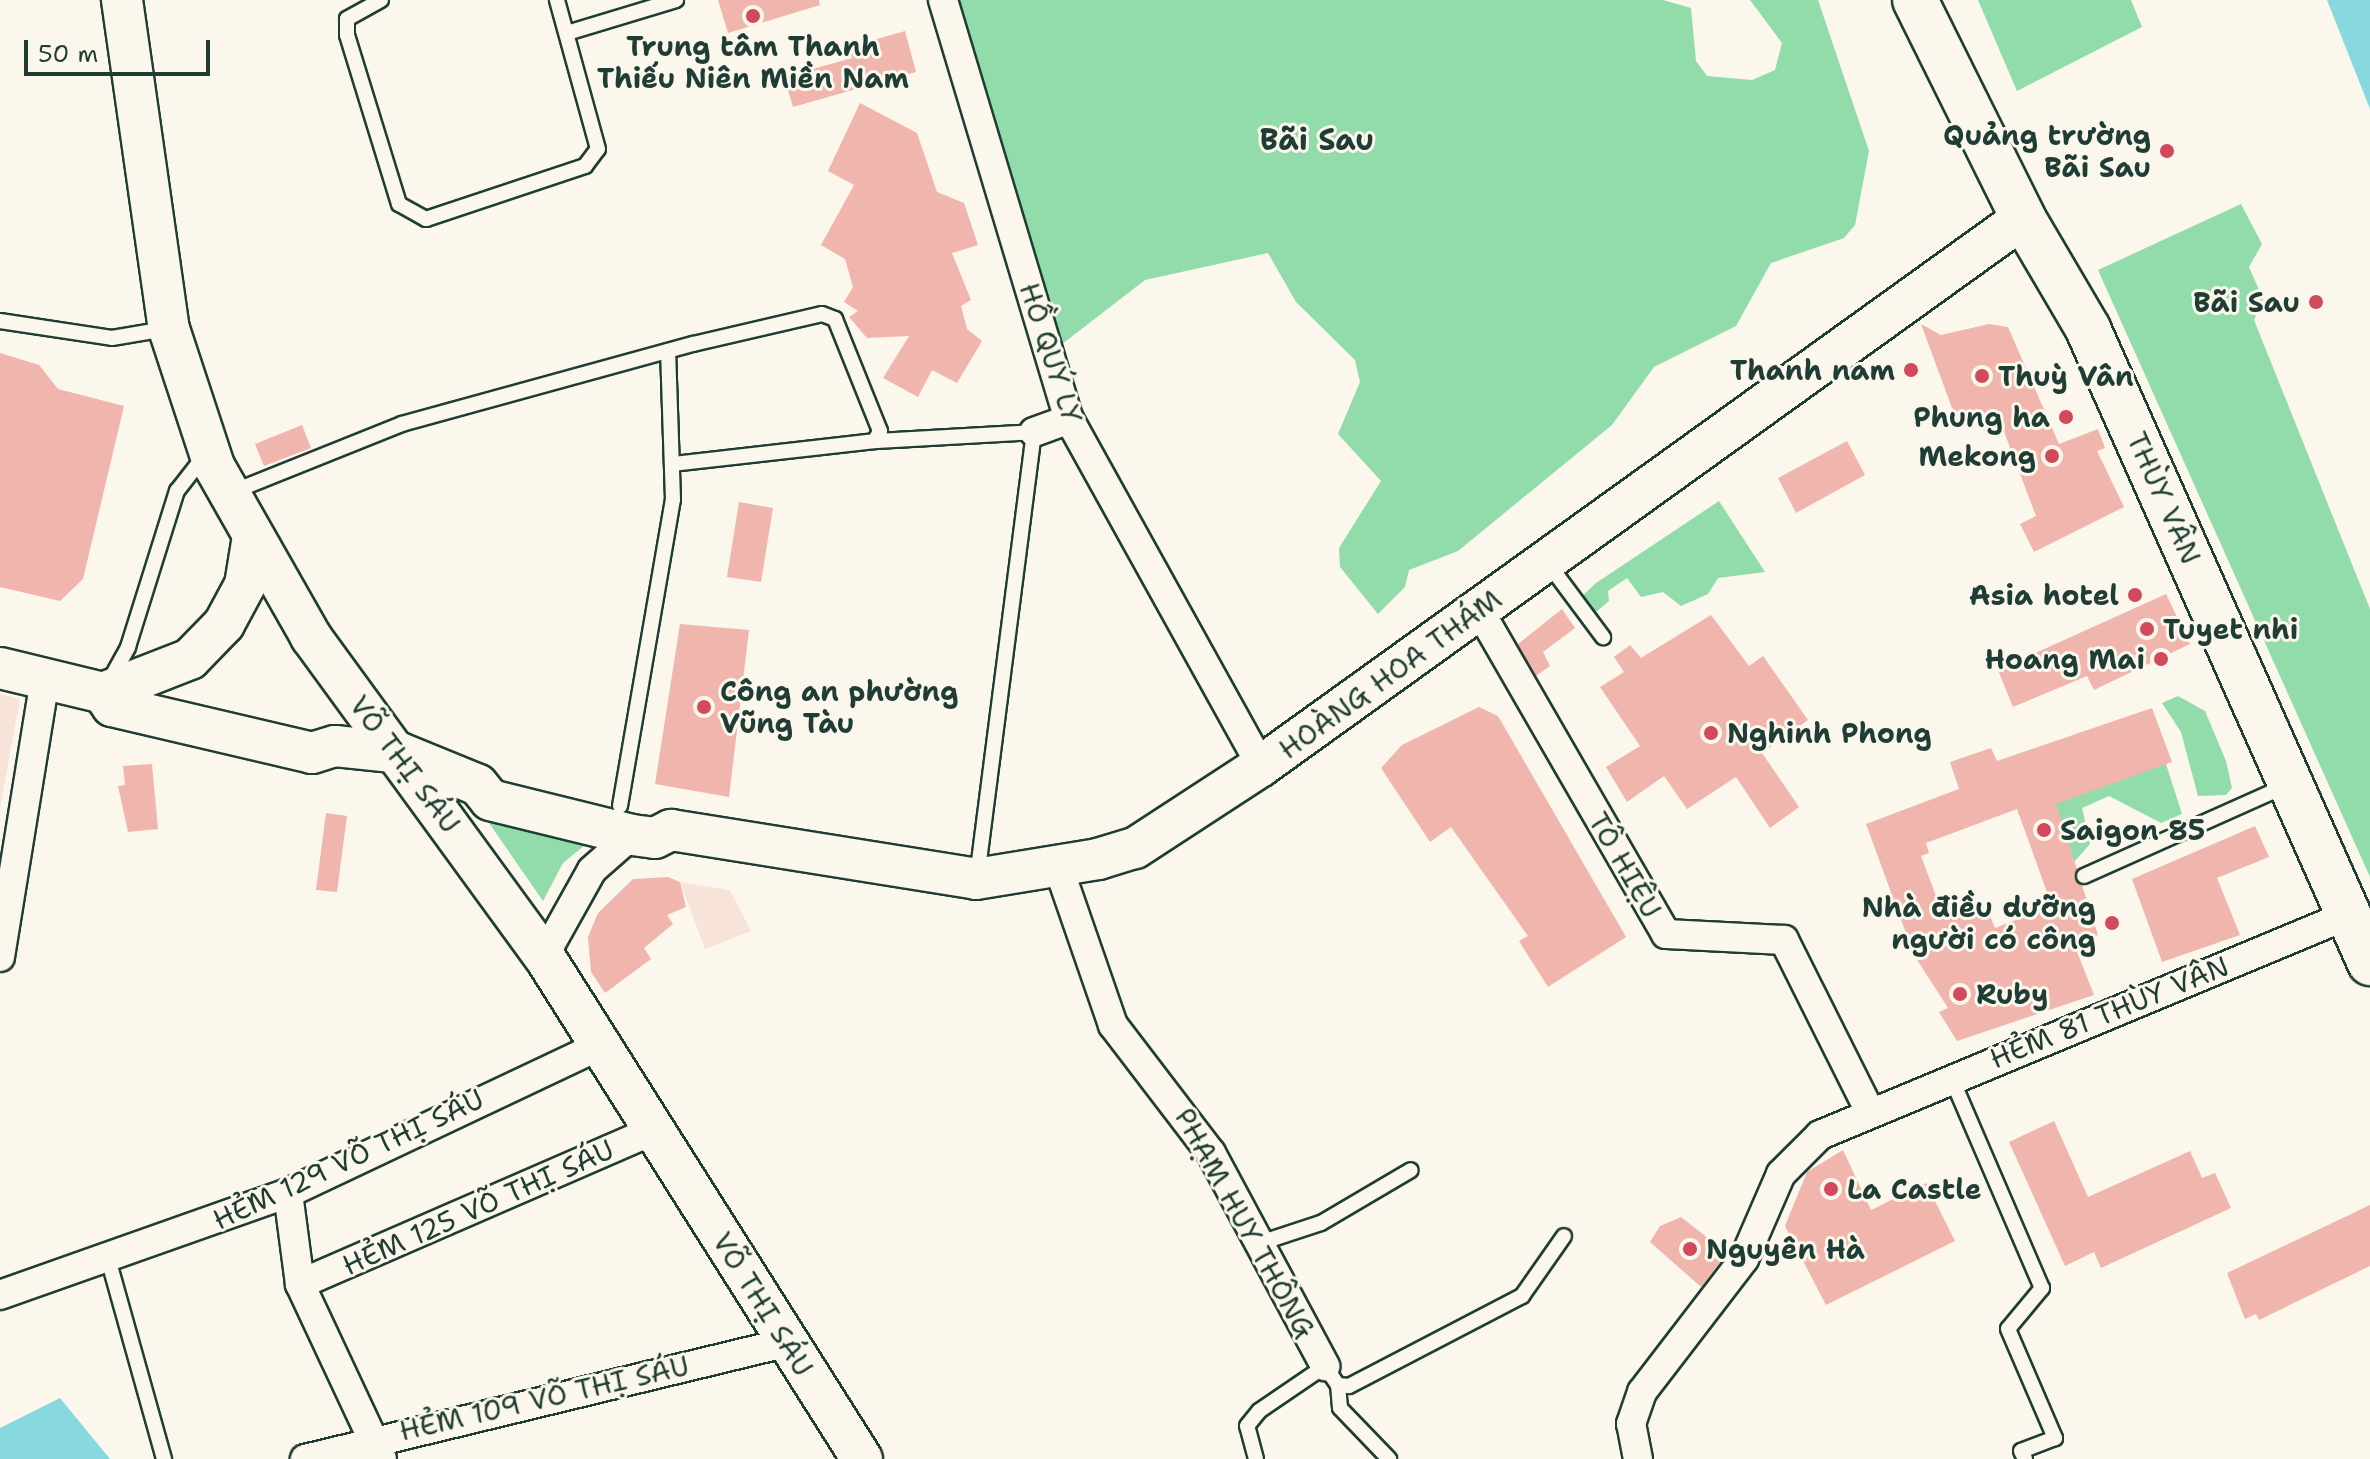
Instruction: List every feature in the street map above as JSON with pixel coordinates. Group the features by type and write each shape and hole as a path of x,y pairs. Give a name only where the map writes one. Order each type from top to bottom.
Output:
{"main road":[{"name":"VÕ THỊ SÁU","path":"122,0 169,329 208,452 311,637 400,753 544,956 657,1129 785,1343 862,1459"},
{"name":"THÙY VÂN","path":"1915,0 2023,218 2088,329 2293,783 2370,963"},
{"name":"HOÀNG HOA THÁM","path":"0,668 45,679 111,689 112,706 312,753 335,746 400,753 478,785 497,777 626,820 660,815 671,830 976,879 1059,869 1135,848 1261,766 2023,218"},
{"path":"111,689 190,659 209,642 245,585 253,536"}],"street":[{"name":"HỒ QUÝ LY","path":"943,0 1069,419 1261,766"},
{"path":"1034,432 1069,419"},
{"name":"TÔ HIỆU","path":"1479,610 1666,934 1784,940 1869,1110"},
{"path":"0,957 8,865 45,679"},
{"path":"544,956 592,870 626,820"},
{"name":"PHẠM HUY THÔNG","path":"1059,869 1113,1025 1179,1104 1260,1243 1331,1375"},
{"name":"HẺM 81 THÙY VÂN","path":"1638,1459 1631,1424 1642,1392 1744,1259 1781,1174 1820,1135 1869,1110 2348,915"},
{"name":"HẺM 129 VÕ THỊ SÁU","path":"0,1295 109,1262 288,1193 601,1045"},
{"name":"HẺM 125 VÕ THỊ SÁU","path":"300,1284 657,1129"},
{"path":"288,1193 300,1284 378,1448"},
{"name":"HẺM 109 VÕ THỊ SÁU","path":"305,1459 378,1448 785,1343"}],"lane":[{"path":"381,0 347,19 347,35 399,204 426,219 585,166 592,158 599,131 557,0"},
{"path":"567,33 676,0"},
{"path":"229,493 402,424 668,351 822,314 835,319 880,431 875,441"},
{"path":"0,321 112,338 169,329"},
{"path":"626,820 674,464 668,351"},
{"path":"674,464 875,441 1034,432 976,879"},
{"path":"111,689 128,647 177,491 208,452"},
{"path":"1547,561 1603,637"},
{"path":"2084,876 2293,783"},
{"path":"1950,1077 2042,1288 2008,1329 2055,1438 2021,1451 2025,1459"},
{"path":"1260,1243 1343,1213 1411,1170"},
{"path":"1331,1375 1349,1386 1522,1296 1564,1236"},
{"path":"109,1262 164,1459"},
{"path":"1256,1459 1247,1426 1331,1375"},
{"path":"1331,1375 1340,1408 1389,1459"}],"shaded area":[{"path":"0,694 20,699 0,808"},
{"path":"680,882 730,890 751,931 705,949"}],"green space":[{"path":"953,0 1663,0 1691,8 1696,61 1707,76 1752,80 1775,70 1782,43 1750,0 1818,0 1869,151 1855,225 1844,238 1771,263 1736,326 1654,367 1612,425 1458,551 1409,570 1405,587 1378,614 1340,567 1339,548 1381,481 1338,434 1360,382 1355,360 1296,302 1268,253 1145,280 1057,348"},
{"path":"1978,0 2131,0 2142,27 2017,91"},
{"path":"2241,204 2262,244 2249,267 2263,299 2254,320 2370,609 2370,877 2098,270"},
{"path":"1719,501 1765,572 1718,578 1708,594 1681,606 1663,592 1641,597 1627,578 1608,591 1609,601 1596,612 1584,607 1581,597 1596,583"},
{"path":"2178,696 2205,711 2226,761 2232,788 2226,795 2198,796 2181,732 2162,703"},
{"path":"2166,764 2182,814 2161,823 2109,796 2082,808 2090,844 2074,862 2050,786"},
{"path":"471,797 606,828 563,863 543,901"}],"water":[{"path":"2327,0 2370,0 2370,109"},
{"path":"60,1398 110,1459 0,1459 0,1428"}],"building":[{"name":"Trung tâm Thanh Thiếu Niên Miền Nam","path":"718,0 819,0 820,5 728,33"},
{"path":"905,31 916,72 793,107 784,77 852,58 849,47"},
{"path":"860,103 917,133 937,192 964,203 978,245 952,253 971,300 961,306 967,329 982,341 957,383 932,370 918,397 883,378 909,336 867,338 849,317 858,311 844,302 853,287 845,259 821,245 854,185 828,171"},
{"path":"1921,324 1941,335 1989,324 2008,327 2059,444 2098,429 2105,448 2097,451 2124,507 2034,552 2020,524 2036,516 2003,429 1987,432 1952,408"},
{"path":"0,353 39,365 58,389 124,406 83,579 60,601 0,587"},
{"path":"302,425 311,448 264,466 255,444"},
{"path":"1847,441 1865,475 1796,513 1778,478"},
{"path":"739,502 773,508 761,582 727,577"},
{"path":"2166,594 2190,644 2094,690 2087,676 2013,707 1998,670"},
{"path":"1562,609 1575,628 1543,652 1550,666 1536,676 1518,644"},
{"name":"Nghinh Phong","path":"1711,615 1749,666 1763,656 1808,720 1762,753 1799,807 1770,828 1736,777 1687,809 1664,776 1627,802 1606,767 1640,746 1600,687 1624,672 1614,657 1630,645 1641,658"},
{"name":"Công an phường Vũng Tàu","path":"680,624 749,630 729,797 655,784"},
{"path":"1479,707 1498,716 1626,937 1548,987 1519,941 1528,936 1451,827 1430,842 1381,768 1402,745"},
{"path":"2152,708 2172,762 2056,804 2098,935 2074,944 2094,995 1957,1041 1939,1012 1948,1008 1914,955 1866,824 1959,789 1950,762 1991,748 1997,761","holes":["2017,809 2052,906 1995,928 1985,904 1945,920 1921,856 1929,853 1926,843"]},
{"path":"152,764 158,829 128,832 118,786 125,785 123,766"},
{"path":"326,813 347,816 337,892 316,890"},
{"path":"2255,826 2269,857 2217,878 2240,935 2162,962 2132,879"},
{"path":"668,877 680,882 686,907 667,915 673,924 644,948 651,959 605,993 591,972 588,937 598,913 633,879"},
{"path":"2054,1121 2088,1197 2190,1151 2202,1178 2215,1173 2231,1208 2101,1268 2094,1252 2065,1266 2009,1142"},
{"path":"1843,1150 1871,1210 1926,1183 1955,1241 1826,1305 1785,1226 1807,1172"},
{"path":"2370,1205 2370,1266 2259,1320 2256,1314 2245,1319 2227,1273"},
{"name":"Nguyên Hà","path":"1681,1217 1727,1253 1701,1287 1650,1242 1660,1226"}],"place":[{"name":"Trung tâm Thanh Thiếu Niên Miền Nam","path":"753,16"},
{"name":"Quảng trường Bãi Sau","path":"2167,151"},
{"name":"Bãi Sau","path":"2316,302"},
{"name":"Thanh nam","path":"1911,370"},
{"name":"Thuỳ Vân","path":"1982,376"},
{"name":"Phung ha","path":"2066,417"},
{"name":"Mekong","path":"2052,456"},
{"name":"Asia hotel","path":"2135,595"},
{"name":"Tuyet nhi","path":"2147,629"},
{"name":"Hoang Mai","path":"2161,659"},
{"name":"Công an phường Vũng Tàu","path":"704,707"},
{"name":"Nghinh Phong","path":"1711,733"},
{"name":"Saigon 85","path":"2044,830"},
{"name":"Nhà điều dưỡng người có công","path":"2112,923"},
{"name":"Ruby","path":"1960,994"},
{"name":"La Castle","path":"1831,1189"},
{"name":"Nguyên Hà","path":"1690,1249"}],"district":[{"name":"Bãi Sau","path":"1317,140"}]}
